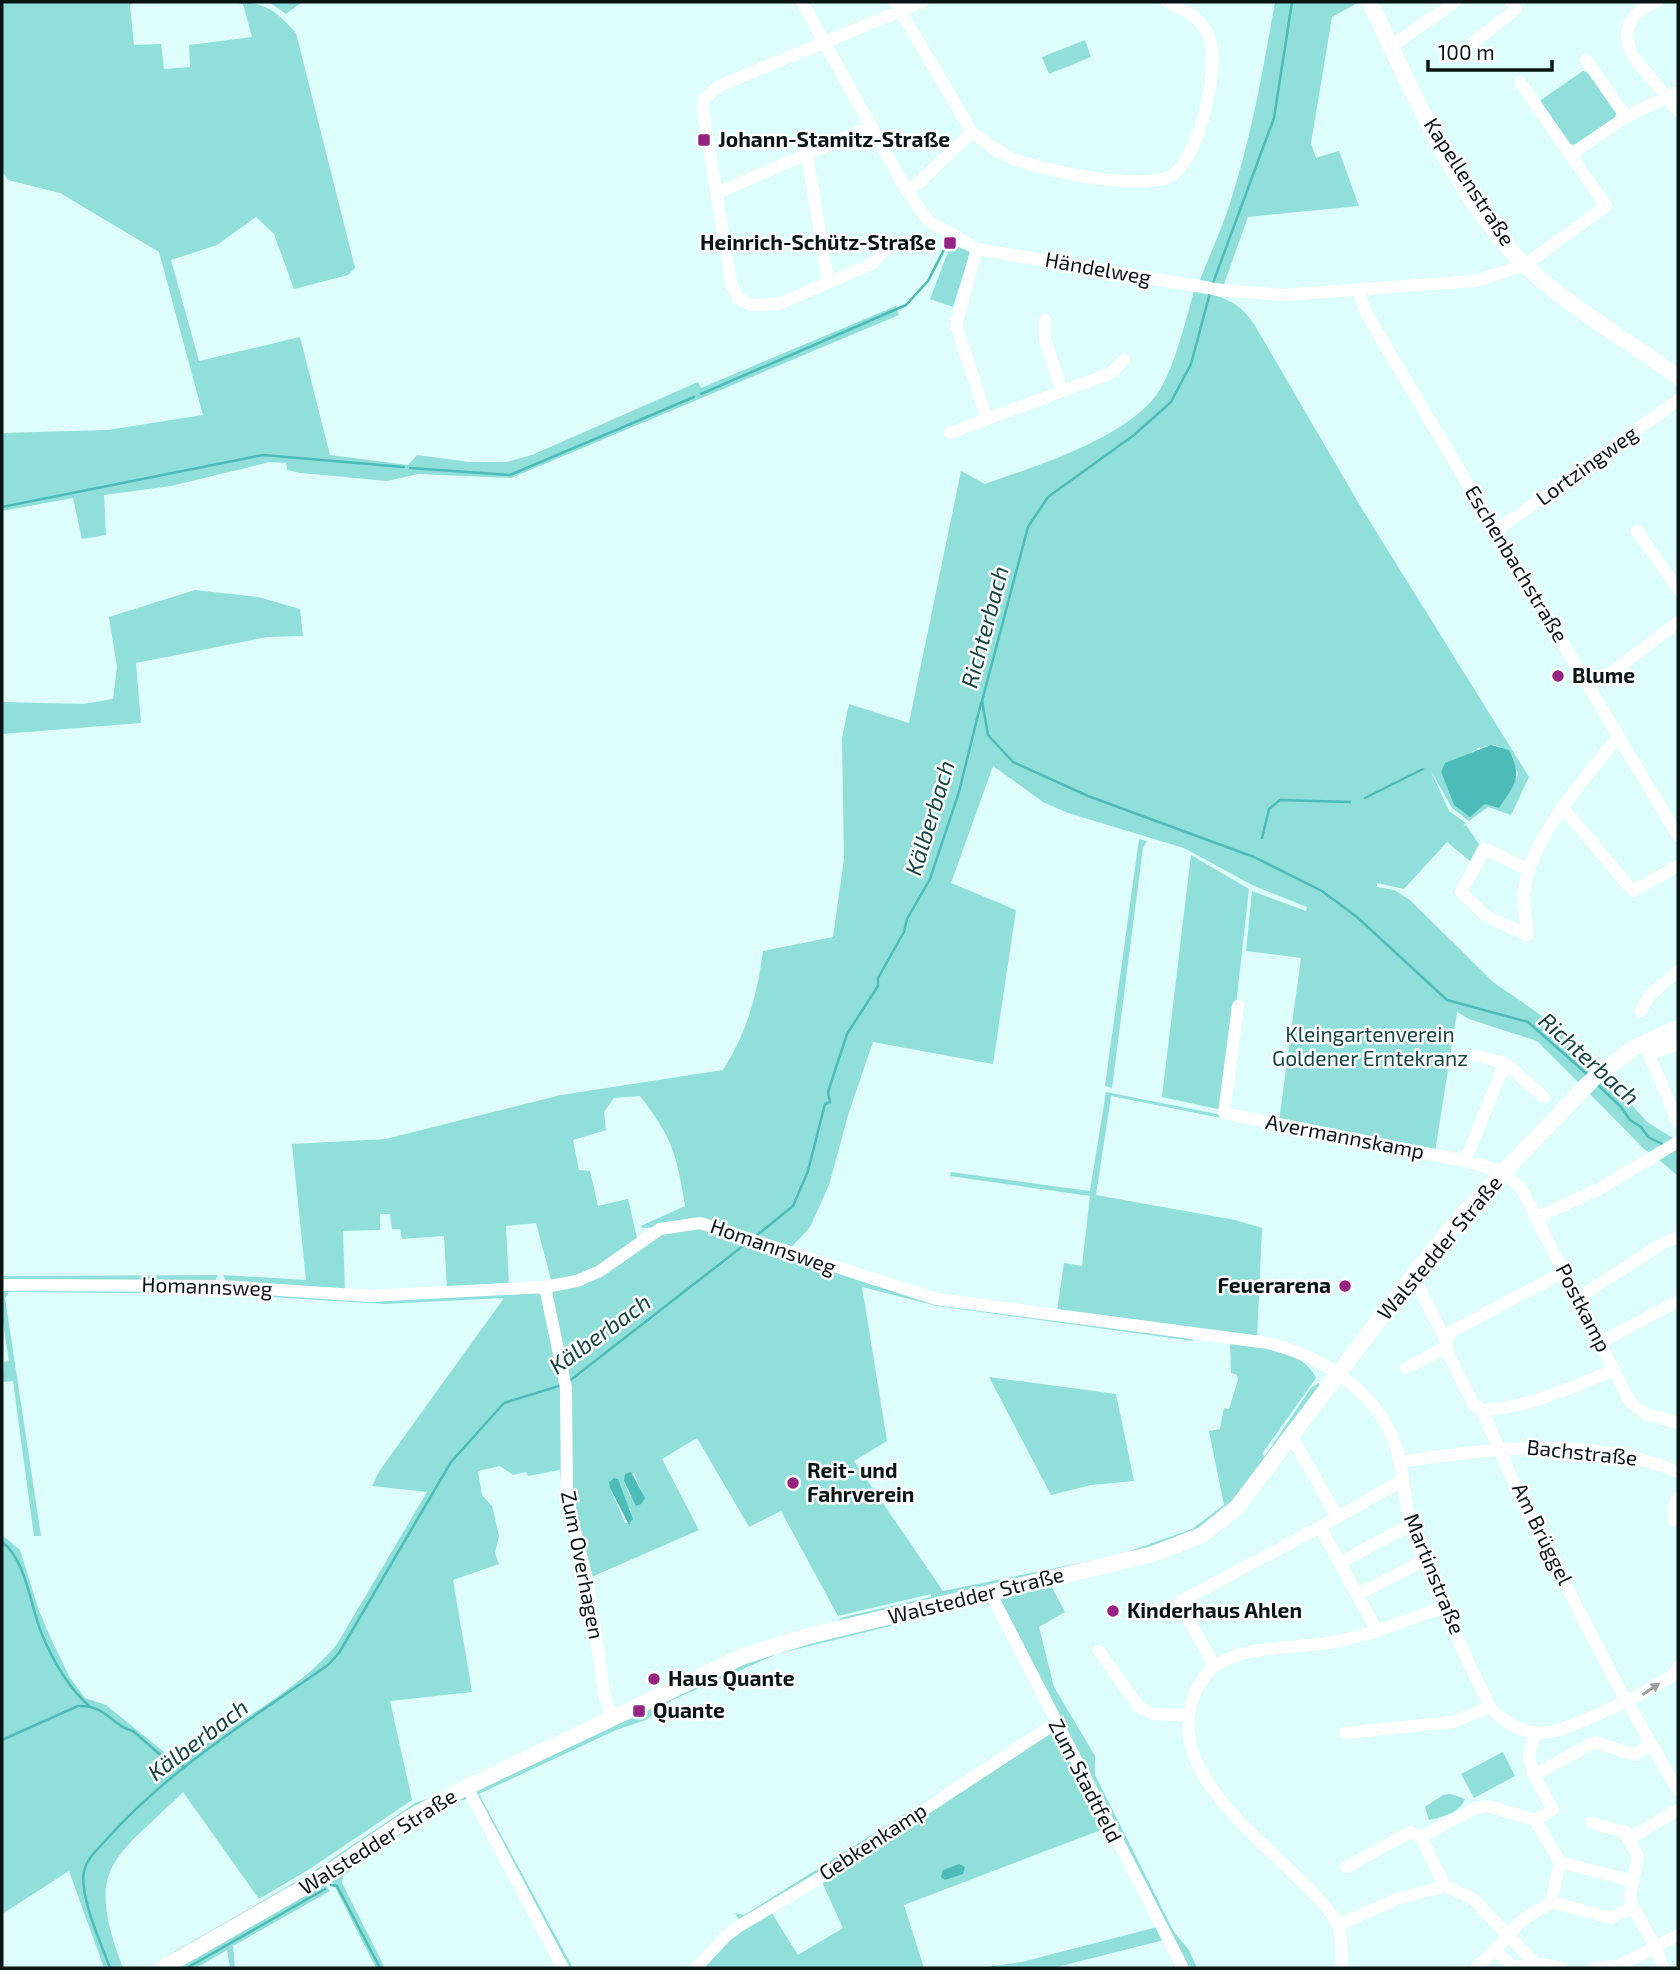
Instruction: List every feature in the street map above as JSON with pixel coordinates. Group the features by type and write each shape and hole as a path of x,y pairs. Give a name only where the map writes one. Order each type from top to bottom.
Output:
{"main road":[{"name":"Kapellenstraße","path":"1370,2 1415,100 1492,225 1525,265 1581,311 1678,377"},
{"name":"Walstedder Straße","path":"163,1968 323,1877 409,1818 467,1787 611,1718 774,1645 1130,1560 1193,1540 1237,1507 1413,1275 1462,1215 1592,1080 1678,1028"}],"street":[{"name":"Händelweg","path":"802,2 908,193 929,221 977,249 1204,288 1283,295 1475,281 1525,265 1606,206 1570,155"},
{"path":"884,250 872,264 778,304 751,305 739,299 731,283 703,110 704,99 709,91 824,42 897,6 922,2"},
{"path":"897,6 972,132 992,148 1030,165 1141,182 1174,174 1188,157 1208,93 1213,51 1208,35 1198,19 1167,2"},
{"path":"1390,47 1455,2"},
{"path":"1474,42 1516,9 1511,2"},
{"path":"1657,2 1636,13 1629,21 1628,45 1632,55 1673,94 1678,111"},
{"path":"1586,60 1626,117"},
{"path":"1520,82 1570,155 1626,117 1673,94"},
{"path":"717,193 870,127"},
{"path":"908,193 972,132"},
{"path":"807,154 828,282"},
{"path":"977,249 956,325 987,419"},
{"name":"Eschenbachstraße","path":"1358,291 1364,310 1678,836"},
{"path":"1045,320 1045,340 1062,391"},
{"path":"950,433 1111,373 1124,359"},
{"name":"Lortzingweg","path":"1496,531 1678,400"},
{"path":"1637,531 1678,589"},
{"path":"1588,684 1615,670 1678,622"},
{"path":"1529,870 1485,849 1461,892 1486,916 1527,934 1524,893 1529,870 1563,807 1618,737"},
{"path":"1563,807 1629,888 1639,891 1678,866"},
{"path":"1641,1011 1649,996 1678,971"},
{"name":"Avermannskamp","path":"1238,1006 1224,1113 1465,1161 1504,1172"},
{"name":"Walstedder Straße","path":"1647,1049 1678,1044"},
{"path":"1647,1049 1678,1122"},
{"path":"1476,1056 1505,1063 1544,1097"},
{"path":"1465,1161 1505,1063"},
{"path":"1536,1218 1599,1189 1678,1143"},
{"name":"Postkamp","path":"1504,1172 1521,1188 1614,1370 1637,1409 1678,1423"},
{"name":"Homannsweg","path":"2,1285 221,1286 369,1296 545,1287 578,1280 600,1271 645,1237 673,1224 700,1223 936,1299 1268,1343 1306,1355 1339,1374"},
{"path":"1578,1298 1663,1242 1678,1237"},
{"path":"1406,1368 1446,1344 1452,1331 1564,1272"},
{"name":"Am Brüggel","path":"1413,1275 1474,1405 1482,1410 1500,1447 1520,1497 1627,1703 1678,1791"},
{"name":"Zum Overhagen","path":"545,1287 565,1383 567,1498 587,1579 605,1697 611,1718"},
{"path":"1601,1342 1678,1301"},
{"path":"1482,1410 1513,1406 1556,1393 1614,1370"},
{"name":"Martinstraße","path":"1339,1374 1364,1394 1380,1413 1400,1462 1410,1525 1490,1707"},
{"path":"1292,1437 1337,1517"},
{"name":"Bachstraße","path":"1400,1462 1500,1447 1553,1446 1639,1457 1678,1472"},
{"path":"1214,1666 1178,1602 1321,1527 1403,1480"},
{"path":"1674,1520 1678,1497"},
{"path":"1341,1562 1410,1525"},
{"path":"1321,1527 1376,1629"},
{"path":"1359,1594 1415,1565 1423,1557"},
{"name":"Zum Stadtfeld","path":"990,1592 1183,1968"},
{"path":"1342,1968 1338,1925 1327,1908 1252,1837 1221,1800 1199,1763 1187,1716 1196,1689 1214,1666 1238,1654 1333,1642 1445,1607"},
{"path":"1099,1651 1139,1707 1153,1714 1187,1716"},
{"path":"1345,1733 1453,1722 1490,1707 1507,1723 1534,1733 1560,1731 1627,1703 1676,1670"},
{"name":"Gebkenkamp","path":"696,1968 726,1936 741,1925 1056,1723"},
{"path":"1534,1733 1529,1758 1534,1775 1553,1810 1535,1821"},
{"path":"1534,1775 1595,1742 1634,1755 1650,1745"},
{"path":"467,1787 564,1968"},
{"path":"1421,1837 1478,1807 1487,1806 1535,1821 1560,1863 1551,1902 1521,1921 1476,1968"},
{"path":"1629,1839 1678,1810"},
{"path":"1592,1823 1625,1832 1638,1857 1630,1895 1633,1907 1656,1948 1663,1968"},
{"path":"1346,1867 1411,1832 1421,1837 1445,1886"},
{"path":"1560,1863 1632,1881"},
{"path":"1338,1925 1397,1899 1445,1886 1472,1898 1535,1963"},
{"path":"1551,1902 1611,1918 1633,1907"},
{"path":"1595,1968 1619,1966 1678,1935"},
{"path":"1495,1950 1513,1967 1535,1963 1561,1968"}],"green space":[{"path":"2,2 135,2 130,5 134,45 161,44 164,69 190,67 189,45 252,37 243,4 232,2 253,3 268,8 296,33 355,268 348,275 294,289 274,234 256,217 217,245 171,260 199,361 300,337 330,455 408,465 417,455 469,462 506,462 532,455 698,382 701,388 896,306 899,315 511,478 418,474 387,481 301,473 287,470 286,463 270,462 171,486 104,495 106,535 82,539 73,498 2,511 2,433 108,430 203,415 159,252 60,193 8,180 2,171"},
{"path":"269,2 302,2 286,14"},
{"path":"1275,2 1359,2 1332,17 1311,143 1316,158 1339,151 1359,206 1248,217 1224,284 1200,280 1228,210 1245,151"},
{"path":"1085,40 1091,57 1049,74 1042,57"},
{"path":"1583,71 1589,73 1617,113 1614,120 1576,145 1569,144 1541,100"},
{"path":"951,244 970,252 953,307 930,299"},
{"name":"Kleingartenverein Goldener Erntekranz","path":"1194,291 1221,297 1235,304 1254,324 1362,509 1529,777 1511,815 1488,807 1469,821 1452,808 1431,771 1449,811 1466,823 1463,827 1466,825 1479,844 1470,861 1447,842 1404,889 1377,883 1377,887 1394,890 1410,900 1493,982 1545,1018 1596,1065 1578,1082 1537,1041 1469,1019 1457,1012 1435,1152 1279,1121 1301,958 1246,951 1252,891 1306,911 1307,907 1252,885 1184,848 1068,813 1043,802 993,766 951,883 1016,910 993,1064 873,1042 849,1112 829,1185 810,1227 788,1251 714,1223 641,1226 685,1206 672,1147 640,1096 614,1098 604,1112 606,1130 573,1140 579,1170 590,1171 598,1206 628,1199 637,1238 599,1269 552,1283 536,1223 506,1226 509,1286 447,1290 444,1236 402,1239 400,1229 392,1229 390,1214 380,1214 380,1230 343,1231 345,1291 227,1283 223,1275 306,1280 292,1144 386,1139 561,1095 723,1070 739,1042 750,1013 763,951 833,937 844,859 842,738 849,704 909,723 961,471 985,484 1081,448 1128,421 1147,405 1167,377","holes":["1499,746 1518,772 1517,778 1485,804 1454,805 1441,772 1478,748"]},
{"path":"195,590 258,597 300,609 303,636 267,637 136,663 141,723 2,734 2,702 84,704 113,699 117,667 109,617"},
{"path":"1139,839 1147,841 1143,847 1112,1088 1105,1086"},
{"path":"1191,855 1249,889 1236,1005 1232,1005 1222,1110 1162,1097"},
{"path":"1607,1077 1647,1122 1676,1140 1651,1154 1644,1149 1590,1094"},
{"path":"1106,1092 1257,1122 1256,1125 1111,1096 1096,1195 1235,1220 1262,1228 1257,1339 1057,1311 1064,1263 1082,1266 1090,1196 950,1176 951,1172 1090,1191"},
{"path":"1678,1148 1678,1176 1659,1160"},
{"path":"700,1227 934,1301 1192,1335 1193,1341 937,1306 862,1287 887,1441 854,1461 943,1591 1114,1556 827,1626 844,1617 931,1597 931,1594 838,1616 781,1511 749,1527 697,1438 662,1459 699,1530 589,1578 570,1506 569,1455 551,1291 661,1233","holes":["634,1473 644,1498 630,1497 624,1481","610,1488 631,1510 632,1523 625,1523"]},
{"path":"218,1275 215,1281 2,1281 2,1276"},
{"path":"2,1286 305,1293 540,1291 563,1378 564,1483 561,1483 560,1470 528,1476 526,1472 513,1475 500,1466 478,1471 482,1495 492,1506 499,1536 495,1553 499,1564 453,1580 472,1692 390,1701 412,1800 308,1870 259,1899 183,1792 139,1834 112,1867 106,1885 106,1907 123,1968 104,1968 69,1871 2,1914 2,1535 20,1550 38,1608 52,1641 70,1678 85,1698 106,1705 175,1761 184,1758 286,1691 337,1644 427,1492 372,1486 380,1470 504,1298 385,1304 223,1294 9,1292 5,1298 41,1536 34,1536 13,1381 3,1382 4,1362 9,1361 2,1317"},
{"path":"1230,1340 1267,1346 1291,1354 1310,1368 1316,1378 1262,1454 1265,1456 1311,1388 1319,1383 1321,1388 1228,1510 1174,1543 1119,1555 1192,1529 1224,1505 1209,1431 1220,1429 1224,1408 1229,1409 1238,1380 1237,1375 1231,1373"},
{"path":"989,1377 1116,1394 1134,1481 1091,1485 1051,1495"},
{"path":"1049,1582 1065,1612 1039,1627 1054,1687 1095,1756 1095,1775 1174,1932 1189,1950 1197,1968 1185,1968 998,1602 1001,1595"},
{"path":"986,1599 993,1606 984,1603 777,1654 672,1700 646,1720 616,1730 479,1794 573,1968 566,1968 476,1800 476,1787 746,1660"},
{"path":"1054,1731 1057,1732 1106,1828 904,1905 924,1968 699,1968 728,1937 770,1910 798,1955 843,1928 821,1880"},
{"path":"1503,1752 1515,1776 1474,1798 1461,1774"},
{"path":"964,1777 741,1923 735,1913 744,1915"},
{"path":"462,1792 471,1799 460,1801 426,1818 343,1876 342,1883 385,1968 376,1968 330,1877"},
{"path":"1451,1794 1465,1799 1463,1804 1450,1814 1429,1820 1425,1807 1443,1795"},
{"path":"439,1795 330,1867 169,1960 167,1956 311,1873 415,1803"},
{"path":"323,1882 330,1891 233,1946 235,1968 230,1968 227,1950 196,1968 176,1968"},
{"path":"1157,1927 1164,1940 1053,1968 979,1968 1022,1962"}],"shaded area":[{"path":"1491,745 1509,750 1516,768 1515,780 1499,808 1485,804 1470,817 1454,805 1441,772 1445,763"},
{"path":"631,1472 645,1498 636,1506 624,1481 625,1474"},
{"path":"614,1478 618,1479 633,1519 629,1525 610,1488 609,1482"},
{"path":"959,1864 965,1867 963,1874 945,1880 941,1877 943,1870"}],"waterway":[{"name":"Richterbach","path":"1213,283 1274,118 1292,2"},
{"path":"701,394 906,305 928,281 947,244"},
{"name":"Richterbach","path":"1210,293 1191,364 1171,402 1134,435 1048,497 1028,527 982,701 988,735 1013,762 1088,796 1254,857 1322,891 1357,917 1447,1000 1528,1022 1588,1075"},
{"path":"410,468 510,475 694,397"},
{"path":"2,507 263,455 404,467"},
{"name":"Kälberbach","path":"756,1236 793,1206 808,1171 825,1104 830,1102 828,1092 847,1034 878,986 878,978 930,879 959,792 981,703"},
{"path":"1365,798 1423,769"},
{"path":"1262,838 1269,809 1280,800 1350,802"},
{"name":"Richterbach","path":"1598,1085 1648,1137 1664,1145"},
{"name":"Kälberbach","path":"568,1382 748,1242"},
{"name":"Kälberbach","path":"110,1968 92,1920 83,1881 84,1871 93,1854 156,1790 241,1725 328,1665 339,1653 451,1462 504,1403 562,1385"},
{"path":"2,1542 17,1560 22,1571 41,1632 55,1662 67,1681 89,1706"},
{"path":"2,1740 78,1706 88,1707 103,1712 119,1725 133,1731 172,1765 183,1766"},
{"path":"331,1885 337,1886 380,1968"},
{"path":"187,1968 325,1889"}],"place":[{"name":"Johann-Stamitz-Straße","path":"704,140"},
{"name":"Heinrich-Schütz-Straße","path":"950,243"},
{"name":"Blume","path":"1558,676"},
{"name":"Feuerarena","path":"1345,1286"},
{"name":"Reit- und Fahrverein","path":"793,1483"},
{"name":"Kinderhaus Ahlen","path":"1113,1611"},
{"name":"Haus Quante","path":"654,1679"},
{"name":"Quante","path":"639,1711"}]}
